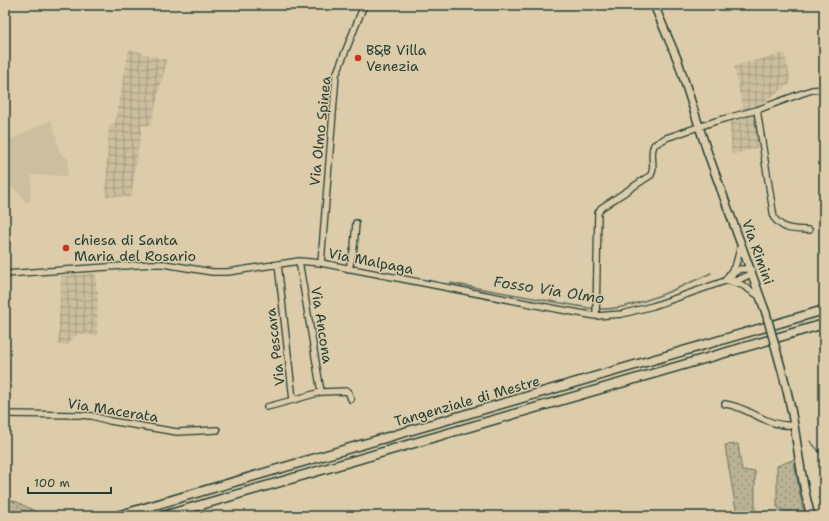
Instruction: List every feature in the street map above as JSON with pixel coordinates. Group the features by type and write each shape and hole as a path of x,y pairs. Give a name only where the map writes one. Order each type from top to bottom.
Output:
{"highway":[{"name":"Tangenziale di Mestre","path":"117,516 824,310"},
{"name":"Tangenziale di Mestre","path":"163,516 824,324"}],"main road":[{"name":"Via Rimini","path":"654,5 678,61 698,127 766,313 786,384 801,474 811,516"}],"street":[{"name":"Via Olmo Spinea","path":"321,263 336,75 364,5"},
{"path":"596,311 598,213 601,208 651,175 653,171 651,154 654,145 666,138 716,121 757,110 812,90 824,89"},
{"path":"757,110 774,218 781,225 790,229 808,230"},
{"path":"349,269 354,247 356,222"},
{"path":"725,281 736,264 741,244"},
{"name":"Via Malpaga","path":"5,274 152,264 164,264 212,272 228,272 299,261 321,263 549,308 622,314 674,299 725,281"},
{"name":"Via Ancona","path":"299,261 321,392"},
{"name":"Via Pescara","path":"267,407 293,400 278,264"},
{"path":"737,270 751,270 749,275 742,279 725,281 737,270"},
{"path":"725,281 742,285 760,296"},
{"path":"293,400 321,392 348,391 351,400"},
{"path":"725,404 735,405 772,423 786,426 794,425"},
{"name":"Via Macerata","path":"5,414 36,413 79,415 177,432 216,430"}],"shaded area":[{"path":"129,49 167,60 151,125 142,126 131,197 105,196 109,126 115,123"},
{"path":"785,53 791,83 757,107 759,147 732,155 729,119 743,108 734,66"},
{"path":"51,120 56,135 59,152 68,159 68,176 32,175 30,202 26,202 5,179 5,142"},
{"path":"95,273 96,290 98,290 97,336 78,334 68,345 58,345 61,276"},
{"path":"738,444 742,471 755,471 755,516 737,516 725,445"},
{"path":"795,459 794,463 804,516 791,516 788,512 777,507 777,466"},
{"path":"5,499 17,502 35,511 35,516 5,516"}],"waterway":[{"name":"Fosso Via Olmo","path":"598,309 611,309 656,297 711,273"},
{"name":"Fosso Via Olmo","path":"450,283 594,309"},
{"name":"Fosso Via Olmo","path":"810,441 824,457"}],"place":[{"name":"B&B Villa Venezia","path":"358,58"},
{"name":"chiesa di Santa Maria del Rosario","path":"66,248"}]}
